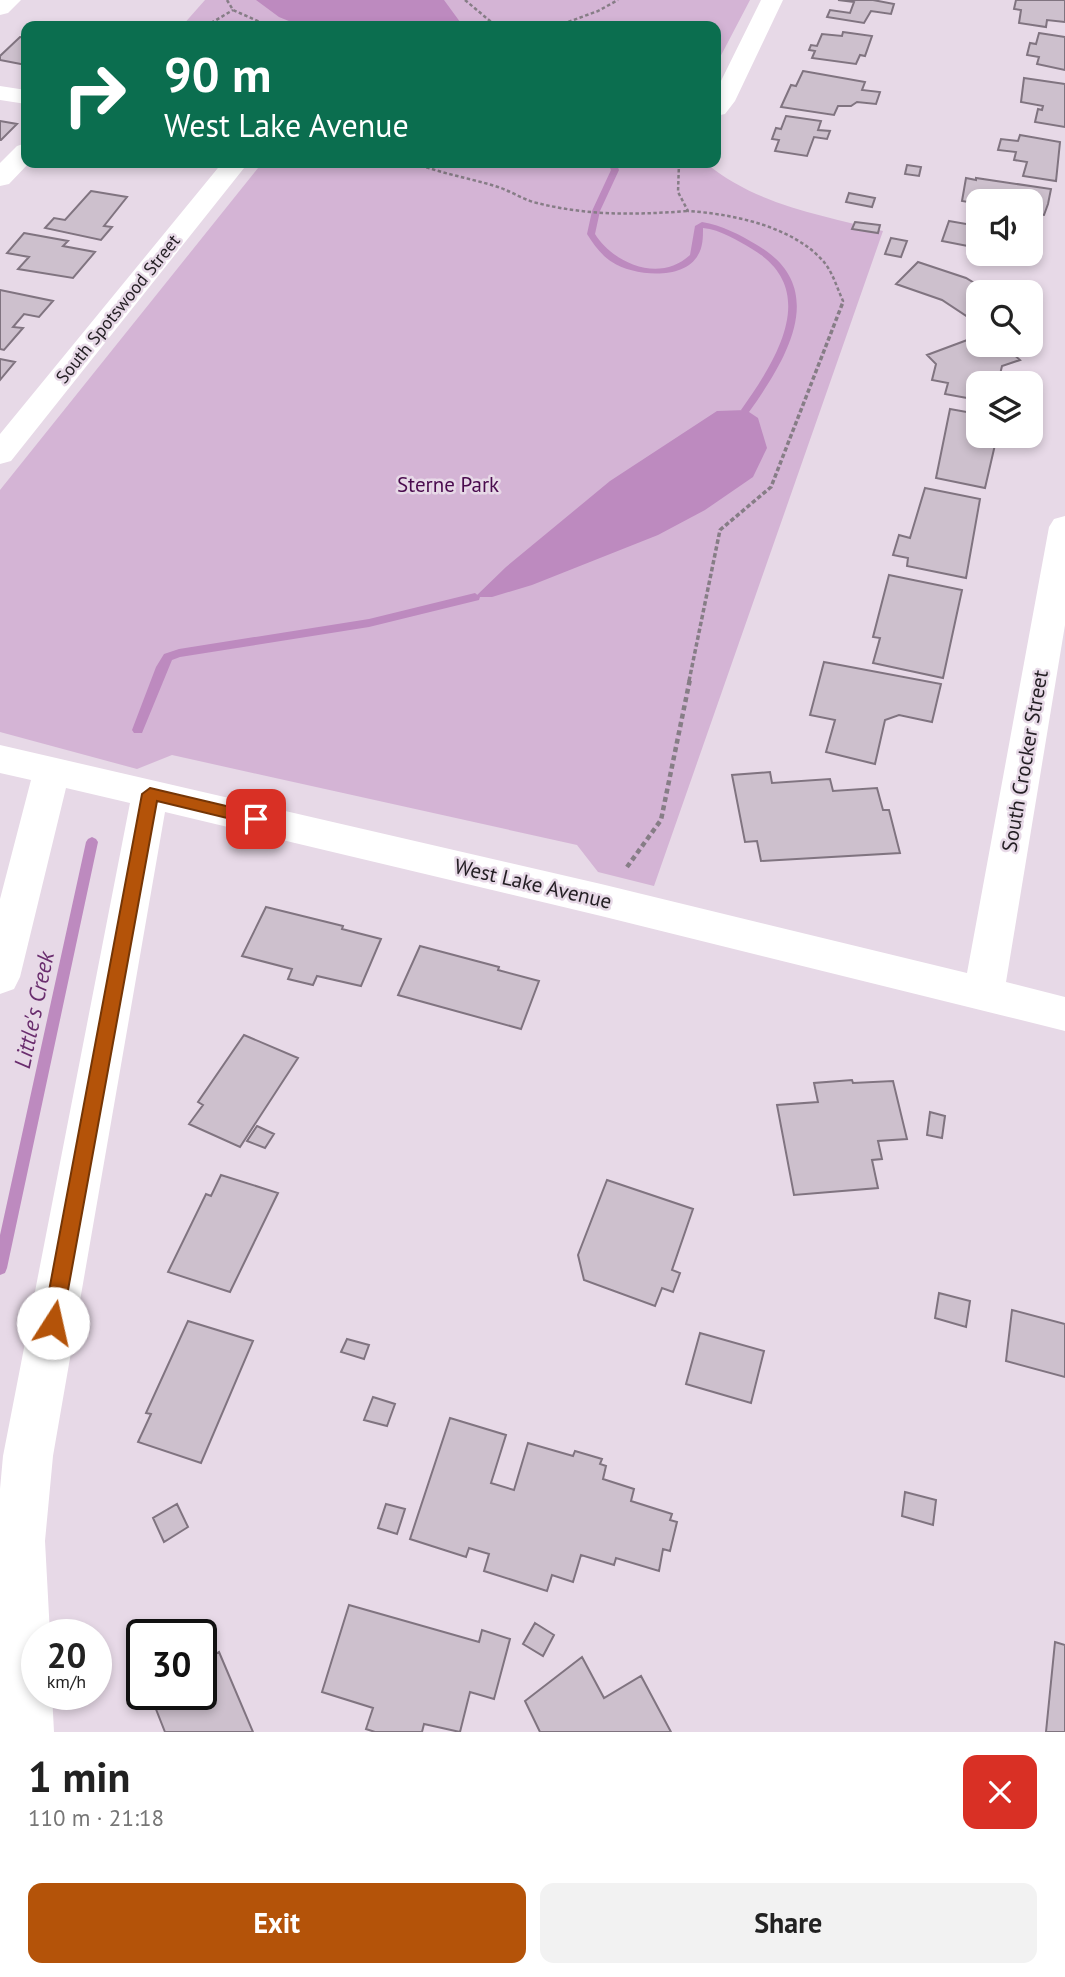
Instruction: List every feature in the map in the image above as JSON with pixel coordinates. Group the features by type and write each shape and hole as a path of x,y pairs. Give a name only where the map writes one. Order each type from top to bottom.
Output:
{"street":[{"path":"0,8 10,0"},
{"path":"721,103 772,0"},
{"path":"0,93 21,96"},
{"path":"0,178 21,156"},
{"name":"South Spotswood Street","path":"0,454 231,168"},
{"name":"South Crocker Street","path":"985,994 1065,527"},
{"name":"West Lake Avenue","path":"0,758 614,903 1065,1014"},
{"path":"0,977 52,771"},
{"path":"27,1732 20,1541 28,1456 150,794"}],"path":[{"path":"228,0 233,10 258,21"},
{"path":"465,0 490,21"},
{"path":"571,21 618,0"},
{"path":"214,21 233,10"},
{"path":"427,168 498,187 530,201 588,214 600,216 718,212 762,225 795,241 823,261 843,301 771,487 720,530 661,820 625,870 614,903"},
{"path":"679,168 678,192 688,211"}],"green space":[{"path":"205,0 750,0 721,55 721,21 186,21"},
{"name":"Sterne Park","path":"258,168 713,168 768,199 813,214 883,231 654,886 598,872 577,845 172,755 137,769 0,732 0,490"}],"shaded area":[{"path":"256,0 444,0 459,21 289,21"},
{"path":"746,410 758,418 767,448 753,477 705,510 658,535 532,585 492,597 475,597 506,567 610,481 717,411"}],"building":[{"path":"838,0 873,0 894,4 891,14 871,11 864,23 827,17 830,10 850,13 854,2"},
{"path":"1016,0 1065,0 1065,22 1047,20 1046,27 1019,23 1021,10 1014,9"},
{"path":"843,32 872,36 865,56 860,55 856,64 812,58 815,51 809,50 811,45 817,46 822,34 842,36"},
{"path":"1039,33 1065,37 1065,70 1037,64 1039,57 1027,55 1030,43 1036,44"},
{"path":"21,37 21,64 0,60 0,56"},
{"path":"803,71 865,82 862,90 880,92 876,104 857,102 851,106 838,106 834,115 781,107 791,85 796,86"},
{"path":"1024,78 1065,84 1065,127 1035,122 1038,109 1042,110 1043,106 1021,102"},
{"path":"786,116 821,121 818,130 830,131 827,139 814,137 807,156 775,151 779,140 772,139 776,128 781,129"},
{"path":"0,121 17,124 1,140 0,140"},
{"path":"1020,135 1060,142 1056,181 1023,176 1027,162 1014,160 1016,152 998,150 1001,139 1018,141"},
{"path":"907,165 921,167 919,176 905,174"},
{"path":"966,178 1051,189 1044,215 1043,189 966,189 966,202 962,201"},
{"path":"91,191 127,197 104,226 112,227 101,240 45,228 54,218 65,220"},
{"path":"849,193 875,198 872,207 846,202"},
{"path":"949,221 966,224 966,246 942,241"},
{"path":"855,222 880,225 878,233 852,229"},
{"path":"24,233 68,241 63,246 95,252 73,278 18,269 29,257 7,253"},
{"path":"891,238 907,241 901,257 885,254"},
{"path":"918,262 966,278 969,280 966,280 966,316 942,300 896,284"},
{"path":"0,290 53,301 39,317 24,314 13,327 23,328 4,350 0,349"},
{"path":"966,340 966,357 1017,357 1020,360 1002,366 1001,371 966,371 966,398 945,394 948,383 932,380 936,364 927,355"},
{"path":"0,359 15,362 0,380"},
{"path":"950,409 966,412 966,448 994,448 985,488 936,478"},
{"path":"925,488 980,499 966,578 907,566 908,558 893,555 899,535 910,538"},
{"path":"889,575 962,590 943,678 873,663 880,638 873,637"},
{"path":"824,662 941,684 932,722 899,715 885,720 875,764 826,752 835,720 810,715"},
{"path":"770,772 772,783 830,779 833,791 877,788 883,810 889,810 900,853 761,861 757,841 745,842 732,775"},
{"path":"266,907 343,926 342,929 381,939 361,986 317,976 313,985 288,979 292,969 242,956"},
{"path":"420,946 499,967 498,970 539,981 521,1029 398,995"},
{"path":"244,1035 298,1058 240,1147 189,1124 203,1105 198,1102"},
{"path":"852,1080 853,1083 893,1081 907,1139 878,1141 882,1159 872,1160 878,1188 794,1195 777,1105 818,1102 814,1083"},
{"path":"930,1112 945,1116 942,1138 927,1135"},
{"path":"257,1126 274,1134 265,1148 247,1141"},
{"path":"221,1175 278,1193 230,1292 168,1272 206,1194 211,1196"},
{"path":"607,1180 693,1209 672,1270 680,1273 673,1292 662,1288 655,1306 584,1280 578,1255"},
{"path":"939,1293 970,1301 966,1327 935,1318"},
{"path":"1012,1310 1065,1324 1065,1377 1006,1361"},
{"path":"188,1321 253,1341 201,1463 138,1442 151,1414 146,1413"},
{"path":"700,1333 764,1351 751,1403 686,1384"},
{"path":"347,1339 369,1345 364,1359 341,1352"},
{"path":"373,1397 395,1404 387,1426 364,1420"},
{"path":"450,1418 506,1435 491,1483 514,1490 528,1443 573,1456 575,1451 602,1459 600,1464 606,1466 603,1479 634,1489 631,1501 672,1514 670,1520 677,1522 670,1551 663,1549 659,1571 616,1558 614,1565 581,1555 573,1582 552,1575 547,1591 484,1571 489,1554 469,1548 466,1557 410,1539"},
{"path":"905,1492 936,1500 933,1525 902,1516"},
{"path":"177,1504 188,1527 164,1542 153,1518"},
{"path":"386,1504 405,1509 397,1534 378,1528"},
{"path":"349,1605 479,1642 482,1630 510,1639 494,1699 470,1692 460,1732 424,1724 422,1732 375,1732 366,1729 373,1708 322,1692"},
{"path":"535,1623 554,1635 543,1656 523,1644"},
{"path":"1055,1642 1065,1645 1065,1732 1046,1732"},
{"path":"219,1652 253,1732 165,1732 156,1710 217,1710"},
{"path":"582,1657 604,1698 641,1676 671,1732 540,1732 525,1701"}],"waterway":[{"name":"Little's Creek","path":"614,168 596,211 591,234 615,261 638,270 662,271 674,268 694,256 699,226 702,225 728,233 770,255 786,274 793,295 792,318 786,342 775,365 746,410"},
{"name":"Little's Creek","path":"138,730 168,657 179,653 369,623 475,597"},
{"name":"Little's Creek","path":"0,1268 92,842"}],"route":[{"path":"53,1323 150,794 256,819"}]}
